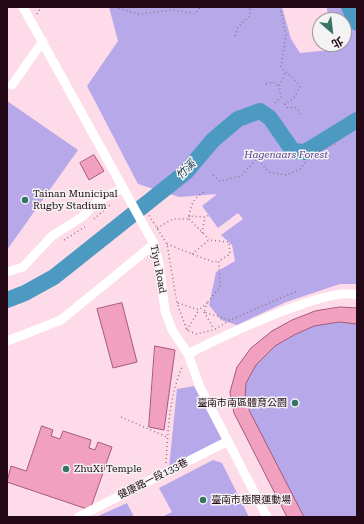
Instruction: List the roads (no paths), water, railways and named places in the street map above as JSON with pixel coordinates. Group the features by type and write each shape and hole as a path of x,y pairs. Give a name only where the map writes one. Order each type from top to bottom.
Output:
{"street":[{"name":"Tiyu Road","path":"23,7 124,189 150,225 159,264 165,311 175,335 188,354 200,387 266,517"},
{"path":"12,85 42,41"},
{"path":"7,272 23,267 52,236 82,217 99,200 124,189"},
{"path":"7,341 61,320 154,244"},
{"path":"188,354 218,339 308,302 353,294 357,296"},
{"name":"健康路一段133巷","path":"78,517 228,441"}],"waterway":[{"name":"竹溪","path":"349,7 357,23"},
{"name":"竹溪","path":"7,300 25,293 54,277 186,172 213,140 238,119 260,111 270,118 293,151 305,152 357,120"}],"place":[{"name":"Tainan Municipal Rugby Stadium","path":"25,200"},
{"name":"臺南市南區體育公園","path":"295,403"},
{"name":"ZhuXi Temple","path":"66,469"},
{"name":"臺南市極限運動場","path":"203,500"}],"park label":[{"name":"Hagenaars Forest","path":"286,155"}]}
